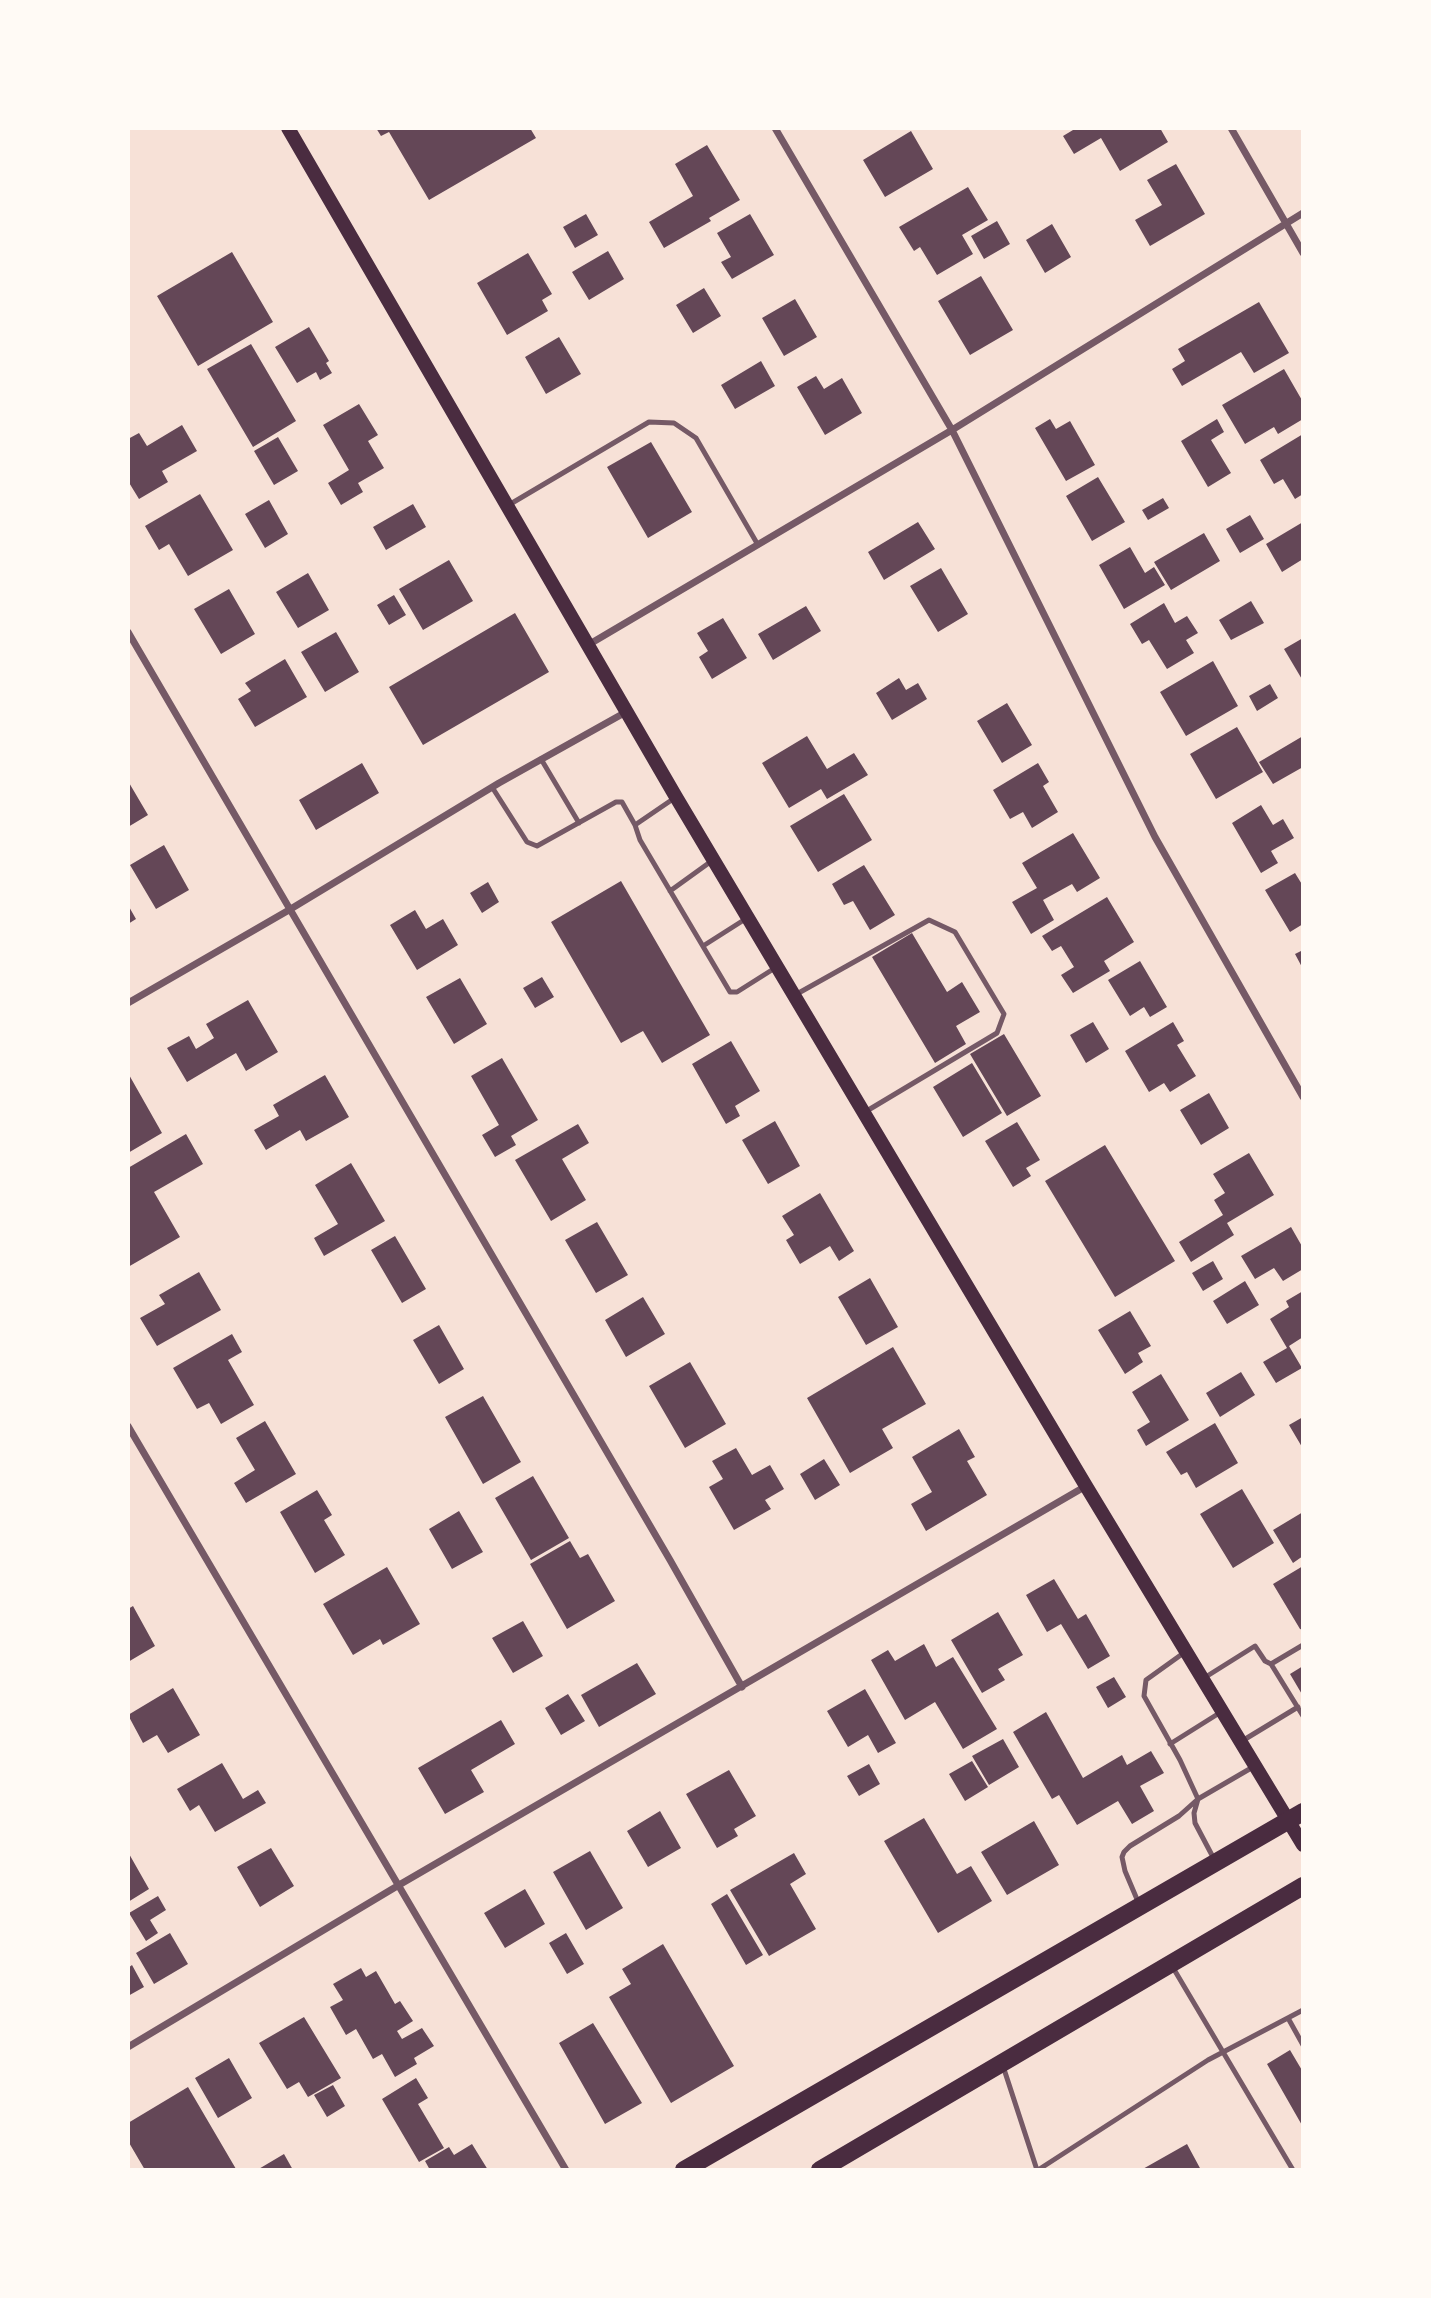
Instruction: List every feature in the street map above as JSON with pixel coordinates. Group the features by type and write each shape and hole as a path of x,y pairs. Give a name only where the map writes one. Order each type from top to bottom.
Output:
{"main road":[{"path":"288,128 626,712 1086,1486 1256,1765 1296,1816 1303,1846"},
{"path":"684,2170 1296,1816"},
{"path":"820,2170 1303,1886"}],"street":[{"path":"775,128 952,430 1155,837 1303,1097"},
{"path":"1231,128 1303,253"},
{"path":"588,646 952,430 1303,213"},
{"path":"128,632 663,1548 741,1687"},
{"path":"128,1003 541,759 626,712"},
{"path":"128,1426 566,2170"},
{"path":"128,2047 399,1885 1086,1486"}],"lane":[{"path":"507,506 649,422 674,423 696,438 758,545"},
{"path":"541,759 579,823"},
{"path":"492,788 527,842 537,846 616,802 622,802 640,840 730,992 737,992 778,966"},
{"path":"635,825 676,797"},
{"path":"670,891 713,859"},
{"path":"703,946 748,917"},
{"path":"795,995 929,920 955,932 1004,1014 997,1033 865,1112"},
{"path":"1271,1664 1303,1645"},
{"path":"1204,1678 1255,1646 1265,1661 1271,1664 1303,1716"},
{"path":"1187,1650 1146,1680 1144,1696 1198,1799 1194,1813 1195,1823 1216,1863"},
{"path":"1242,1741 1298,1707"},
{"path":"1170,1744 1223,1710"},
{"path":"1140,1907 1125,1871 1122,1857 1124,1852 1179,1816 1198,1799 1256,1765"},
{"path":"1171,1963 1293,2170"},
{"path":"1002,2063 1038,2170 1223,2053 1303,2010"},
{"path":"1288,2018 1303,2045"}],"building":[{"path":"376,128 530,128 536,138 429,200 389,132 381,136"},
{"path":"1072,128 1160,128 1168,142 1120,171 1101,138 1074,154 1063,136 1073,130"},
{"path":"911,131 933,169 885,197 863,160"},
{"path":"707,145 740,200 709,218 711,221 664,248 649,222 693,196 675,164"},
{"path":"1176,164 1205,214 1150,246 1135,220 1162,205 1147,180"},
{"path":"968,187 988,220 962,235 973,254 937,275 920,247 914,251 899,227"},
{"path":"586,214 598,235 575,248 563,227"},
{"path":"750,214 774,255 732,279 721,262 731,257 717,233"},
{"path":"997,221 1010,244 984,259 971,236"},
{"path":"1052,224 1071,257 1045,273 1026,240"},
{"path":"608,251 624,279 589,300 572,272"},
{"path":"232,252 273,322 198,366 157,296"},
{"path":"528,253 552,294 542,300 548,311 507,335 477,283"},
{"path":"981,276 1013,330 970,355 938,301"},
{"path":"704,288 721,316 693,333 676,305"},
{"path":"795,299 817,337 784,356 762,318"},
{"path":"1259,302 1289,353 1254,373 1241,352 1182,386 1172,369 1185,361 1178,349"},
{"path":"309,327 329,361 326,363 332,373 320,380 316,372 297,383 275,347"},
{"path":"559,337 581,374 546,394 525,357"},
{"path":"251,344 296,421 253,447 207,369"},
{"path":"761,361 775,386 735,409 721,385"},
{"path":"1284,369 1303,402 1303,419 1278,434 1274,427 1245,444 1222,405"},
{"path":"816,376 824,389 842,378 862,413 825,435 797,387"},
{"path":"359,404 378,435 368,441 384,468 358,483 363,492 341,505 328,483 349,470 323,425"},
{"path":"1050,419 1056,429 1070,421 1095,465 1066,481 1035,428"},
{"path":"1217,419 1224,432 1211,440 1231,473 1208,487 1181,441"},
{"path":"182,425 197,451 162,471 168,482 139,499 128,481 128,439 139,433 147,446"},
{"path":"1303,434 1303,494 1295,499 1283,479 1274,484 1260,460"},
{"path":"278,437 298,471 274,485 254,451"},
{"path":"651,442 692,512 648,538 607,467"},
{"path":"1098,477 1125,522 1092,541 1066,496"},
{"path":"200,494 233,550 188,576 169,544 159,550 145,526"},
{"path":"1163,498 1169,508 1148,520 1142,510"},
{"path":"269,500 288,534 265,548 245,514"},
{"path":"413,504 426,527 386,550 373,527"},
{"path":"1250,515 1264,539 1240,553 1226,529"},
{"path":"918,522 935,549 884,580 868,552"},
{"path":"1303,522 1303,559 1282,572 1266,544"},
{"path":"1204,533 1220,561 1171,590 1154,562"},
{"path":"1130,547 1145,573 1154,567 1165,585 1124,609 1099,565"},
{"path":"449,560 473,601 423,630 399,589"},
{"path":"941,568 968,614 938,632 910,586"},
{"path":"308,573 329,610 298,628 276,592"},
{"path":"229,589 255,634 221,654 194,609"},
{"path":"394,595 406,615 389,625 377,605"},
{"path":"1251,601 1264,623 1231,640 1219,620"},
{"path":"1164,603 1175,623 1187,616 1198,633 1186,640 1194,653 1167,669 1149,640 1142,644 1130,624"},
{"path":"806,606 821,631 773,660 758,634"},
{"path":"515,613 549,672 423,745 389,687"},
{"path":"723,618 747,658 712,679 699,657 708,651 697,633"},
{"path":"336,632 359,672 325,692 301,652"},
{"path":"1303,638 1303,681 1284,649"},
{"path":"285,659 307,697 255,727 238,699 251,691 245,683"},
{"path":"1213,661 1238,706 1186,736 1160,692"},
{"path":"899,678 906,690 918,683 927,699 892,720 876,693"},
{"path":"1270,684 1278,698 1257,711 1249,696"},
{"path":"1007,703 1032,745 1002,763 977,721"},
{"path":"1237,727 1263,772 1216,799 1190,754"},
{"path":"807,736 827,769 854,753 868,775 827,799 821,789 789,808 762,763"},
{"path":"1303,736 1303,767 1273,784 1259,762"},
{"path":"362,763 379,793 316,830 299,800"},
{"path":"1038,763 1049,782 1043,786 1058,812 1032,828 1023,812 1010,819 993,790"},
{"path":"128,781 148,815 128,827"},
{"path":"844,794 872,840 818,872 790,826"},
{"path":"1261,805 1273,825 1283,819 1294,838 1271,851 1278,863 1261,873 1232,823"},
{"path":"1073,833 1100,878 1077,892 1072,884 1043,900 1054,920 1031,934 1012,902 1037,888 1022,863"},
{"path":"164,845 189,890 156,909 130,865"},
{"path":"864,865 895,915 870,930 853,901 844,905 832,884"},
{"path":"1295,873 1303,886 1303,924 1290,932 1265,890"},
{"path":"621,881 710,1035 662,1063 643,1031 621,1043 551,922"},
{"path":"488,882 499,902 482,913 470,893"},
{"path":"1107,897 1134,942 1104,961 1110,971 1073,993 1061,975 1074,967 1061,946 1052,951 1042,936"},
{"path":"128,905 136,919 128,924"},
{"path":"415,910 426,929 443,919 458,945 417,970 390,925"},
{"path":"912,933 947,992 962,982 980,1012 956,1026 966,1044 935,1063 872,957"},
{"path":"1303,950 1303,969 1295,954"},
{"path":"1140,961 1167,1007 1150,1017 1144,1007 1130,1016 1108,980"},
{"path":"542,977 554,997 535,1008 523,988"},
{"path":"460,978 487,1024 454,1044 426,997"},
{"path":"248,1000 278,1052 246,1071 236,1053 187,1082 167,1048 189,1036 196,1049 214,1038 206,1024"},
{"path":"1093,1022 1109,1049 1086,1063 1070,1035"},
{"path":"1173,1022 1184,1041 1177,1045 1196,1076 1170,1092 1164,1083 1149,1092 1125,1051"},
{"path":"1004,1034 1041,1096 1007,1116 970,1054"},
{"path":"731,1041 760,1091 735,1106 740,1116 726,1124 692,1064"},
{"path":"502,1058 538,1120 511,1136 516,1145 495,1157 482,1135 499,1125 471,1076"},
{"path":"972,1063 1002,1113 963,1137 933,1087"},
{"path":"128,1073 162,1133 128,1153"},
{"path":"325,1075 349,1117 306,1141 300,1130 266,1150 254,1130 279,1116 273,1105"},
{"path":"1209,1093 1229,1128 1201,1145 1180,1110"},
{"path":"775,1121 800,1166 768,1184 742,1140"},
{"path":"1017,1122 1040,1160 1026,1168 1031,1176 1013,1187 985,1141"},
{"path":"578,1124 589,1143 562,1159 586,1200 551,1221 515,1160"},
{"path":"186,1134 203,1164 154,1192 180,1237 128,1267 128,1168"},
{"path":"1105,1145 1175,1261 1115,1297 1045,1181"},
{"path":"1249,1153 1274,1195 1227,1223 1234,1235 1191,1262 1179,1242 1223,1215 1214,1200 1225,1193 1213,1174"},
{"path":"351,1163 385,1221 324,1256 314,1238 338,1224 315,1185"},
{"path":"820,1193 854,1251 839,1261 830,1246 800,1264 786,1240 794,1235 782,1216"},
{"path":"597,1222 628,1275 596,1293 565,1240"},
{"path":"1291,1227 1303,1248 1303,1269 1283,1281 1274,1268 1255,1279 1241,1256"},
{"path":"395,1236 426,1289 402,1303 371,1250"},
{"path":"1213,1261 1223,1279 1203,1291 1192,1273"},
{"path":"199,1272 221,1310 157,1346 140,1318 165,1304 159,1295"},
{"path":"870,1278 898,1327 866,1345 838,1297"},
{"path":"1245,1281 1259,1305 1227,1324 1213,1301"},
{"path":"1303,1291 1303,1337 1289,1346 1302,1368 1276,1383 1263,1362 1287,1348 1270,1319 1289,1307 1286,1301"},
{"path":"643,1297 665,1334 626,1357 605,1320"},
{"path":"1130,1311 1151,1346 1138,1353 1143,1362 1125,1374 1098,1330"},
{"path":"439,1325 464,1369 439,1384 413,1340"},
{"path":"232,1334 242,1352 228,1360 254,1405 221,1424 209,1403 197,1409 173,1368"},
{"path":"893,1347 926,1404 882,1429 893,1448 850,1473 807,1398"},
{"path":"690,1362 726,1424 685,1448 649,1386"},
{"path":"1241,1372 1255,1395 1220,1417 1206,1393"},
{"path":"1161,1374 1189,1420 1146,1446 1137,1430 1150,1422 1132,1392"},
{"path":"483,1396 521,1462 483,1484 445,1417"},
{"path":"1303,1417 1303,1446 1302,1447 1289,1425"},
{"path":"265,1421 296,1474 246,1503 234,1483 255,1470 236,1438"},
{"path":"1215,1423 1238,1463 1196,1488 1187,1472 1181,1475 1166,1452"},
{"path":"959,1429 975,1457 967,1461 987,1495 926,1531 911,1504 932,1492 912,1457"},
{"path":"736,1448 752,1475 770,1465 784,1489 765,1500 771,1509 734,1530 709,1487 723,1479 712,1461"},
{"path":"824,1459 840,1485 815,1500 800,1474"},
{"path":"533,1476 569,1538 531,1560 495,1498"},
{"path":"1242,1489 1274,1543 1233,1568 1200,1514"},
{"path":"317,1490 332,1515 324,1520 345,1555 315,1573 280,1512"},
{"path":"459,1511 483,1552 452,1569 429,1529"},
{"path":"1303,1512 1303,1556 1293,1563 1273,1530"},
{"path":"570,1541 580,1558 588,1554 615,1601 567,1629 530,1564"},
{"path":"1303,1566 1303,1630 1273,1584"},
{"path":"387,1567 420,1624 383,1645 380,1639 353,1655 323,1604"},
{"path":"1054,1579 1078,1619 1086,1614 1110,1656 1088,1669 1061,1624 1047,1632 1026,1595"},
{"path":"133,1606 155,1646 128,1662 128,1609"},
{"path":"998,1612 1023,1655 998,1669 1005,1680 982,1693 951,1640"},
{"path":"523,1621 543,1656 513,1673 492,1638"},
{"path":"924,1644 936,1667 953,1657 997,1729 963,1749 935,1702 905,1720 871,1660 888,1650 895,1661"},
{"path":"637,1663 656,1694 599,1727 581,1695"},
{"path":"1303,1666 1303,1696 1290,1674"},
{"path":"1114,1677 1126,1697 1108,1708 1096,1687"},
{"path":"173,1688 200,1735 168,1753 157,1735 143,1743 128,1715"},
{"path":"865,1689 896,1743 878,1753 868,1735 848,1747 827,1711"},
{"path":"568,1694 585,1721 561,1735 545,1708"},
{"path":"1046,1712 1083,1778 1122,1755 1127,1765 1151,1751 1164,1773 1140,1786 1154,1811 1132,1824 1118,1801 1077,1825 1059,1795 1052,1799 1013,1732"},
{"path":"501,1720 515,1744 471,1770 484,1792 445,1814 418,1768"},
{"path":"1003,1739 1019,1767 989,1785 972,1756"},
{"path":"972,1761 988,1787 965,1801 949,1774"},
{"path":"222,1763 243,1799 258,1790 266,1803 215,1832 199,1805 190,1811 177,1789"},
{"path":"869,1764 880,1784 859,1796 847,1776"},
{"path":"729,1770 756,1816 734,1829 738,1836 717,1848 686,1794"},
{"path":"660,1811 681,1848 648,1867 627,1831"},
{"path":"924,1818 957,1874 971,1866 992,1901 938,1933 884,1841"},
{"path":"1034,1821 1059,1865 1007,1895 981,1852"},
{"path":"271,1848 294,1886 260,1907 237,1867"},
{"path":"590,1851 623,1908 586,1930 553,1872"},
{"path":"128,1852 149,1889 128,1902"},
{"path":"794,1853 806,1874 790,1884 816,1929 769,1956 730,1890"},
{"path":"525,1889 545,1924 505,1948 484,1913"},
{"path":"727,1894 763,1955 746,1965 711,1904"},
{"path":"158,1896 166,1910 150,1920 158,1933 146,1941 129,1913"},
{"path":"170,1933 188,1964 154,1984 136,1953"},
{"path":"566,1933 584,1964 567,1974 549,1943"},
{"path":"663,1944 734,2066 671,2103 609,1997 631,1984 622,1969"},
{"path":"132,1965 144,1987 128,1996 128,1968"},
{"path":"361,1968 366,1977 376,1971 395,2004 400,2001 413,2021 397,2031 402,2039 422,2028 434,2046 414,2058 417,2064 395,2077 382,2054 373,2059 356,2029 346,2035 330,2007 343,2000 333,1984"},
{"path":"304,2017 341,2078 308,2097 299,2082 287,2089 259,2043"},
{"path":"593,2023 642,2103 605,2124 559,2043"},
{"path":"1290,2050 1303,2072 1303,2127 1267,2064"},
{"path":"229,2058 252,2098 218,2118 195,2078"},
{"path":"416,2078 428,2098 418,2104 444,2148 419,2162 382,2099"},
{"path":"333,2085 345,2106 327,2117 314,2095"},
{"path":"188,2087 236,2169 145,2170 128,2141 128,2123"},
{"path":"472,2144 488,2170 430,2170 425,2161 449,2147 454,2155"},
{"path":"1187,2144 1201,2170 1141,2170"},
{"path":"284,2154 293,2170 257,2170"}]}
